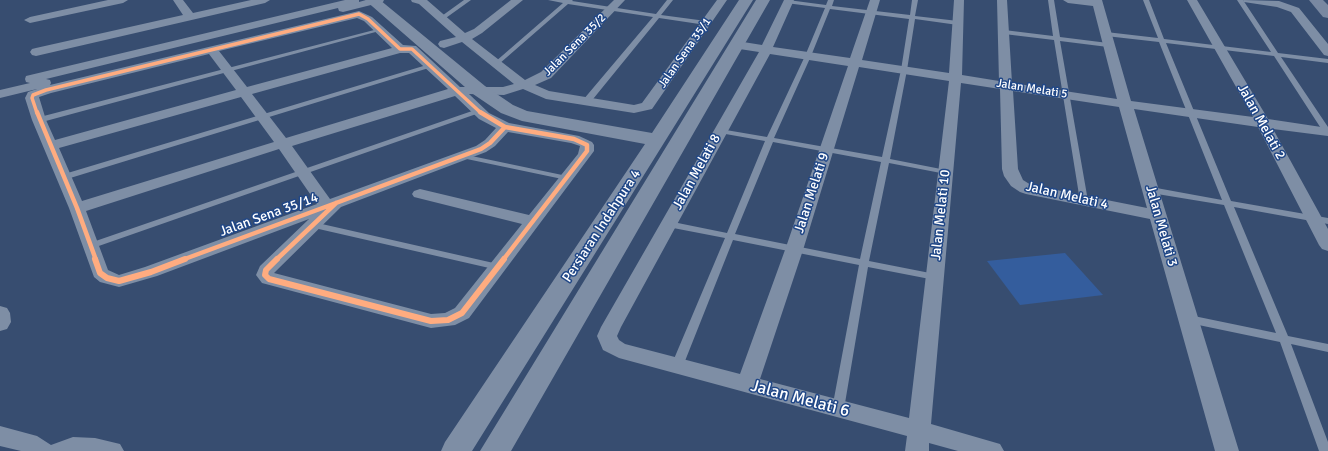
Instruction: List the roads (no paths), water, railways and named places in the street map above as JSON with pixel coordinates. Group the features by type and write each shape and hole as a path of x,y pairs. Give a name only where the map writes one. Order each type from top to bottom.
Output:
{"main road":[{"path":"1316,0 1328,14"}],"street":[{"path":"30,20 123,0"},
{"path":"178,0 190,17"},
{"path":"36,52 265,0"},
{"path":"30,87 357,0"},
{"path":"0,94 375,0 479,90 507,109 522,116 660,134"},
{"path":"391,0 444,44 522,104 538,109 660,134"},
{"path":"416,0 423,2 464,38 524,85 546,96 586,102"},
{"path":"444,44 464,38 478,31 518,0"},
{"name":"Jalan Sena 35/1","path":"586,102 634,109 647,106 722,0"},
{"name":"Persiaran Indahpura 4","path":"456,451 746,0"},
{"name":"Persiaran Indahpura 4","path":"495,451 763,0"},
{"name":"Jalan Melati 10","path":"918,441 956,78 959,0"},
{"name":"Jalan Melati 4","path":"1002,0 1010,169 1012,176 1017,183 1026,189 1158,215"},
{"path":"1068,0 1098,2"},
{"name":"Jalan Melati 2","path":"1192,0 1218,48 1263,123 1328,245"},
{"path":"1248,0 1279,4 1295,10 1328,52"},
{"name":"Jalan Melati 8","path":"610,345 607,336 611,327 766,50 789,1"},
{"name":"Jalan Melati 3","path":"1098,2 1107,40 1227,451"},
{"name":"Jalan Sena 35/2","path":"77,208 282,144 457,92 479,90 504,91 524,85 546,75 616,4"},
{"name":"Jalan Melati 9","path":"747,385 794,250 856,63 873,6"},
{"path":"0,87 30,87 46,90 359,14 365,16 400,49"},
{"name":"Jalan Melati 5","path":"737,44 766,50 1328,133"},
{"path":"50,146 243,92 400,49 412,49 478,112 505,127 583,142 587,146 587,151 462,313 448,320 431,321 269,279 266,275 266,270 313,225 331,205 303,173 262,116 243,92 212,50"},
{"name":"Jalan Sena 35/14","path":"30,87 39,120 77,208 100,273 107,278 118,281 151,272 481,149 490,143 505,127"},
{"path":"420,194 533,221"},
{"name":"Jalan Melati 6","path":"610,345 619,350 838,409 918,441 992,451"},
{"path":"0,436 29,443 42,451"},
{"path":"60,451 73,448 95,448 112,451"}],"lane":[{"path":"441,19 468,0"},
{"path":"551,0 616,4 657,15 706,23"},
{"path":"586,102 670,0"},
{"path":"838,409 884,160 904,70 915,0"},
{"path":"1051,0 1064,94 1084,201"},
{"path":"1146,0 1190,113 1284,339 1325,451"},
{"path":"1240,0 1328,133"},
{"path":"497,63 568,1"},
{"path":"789,1 873,6 912,17 958,23"},
{"path":"677,366 770,139 808,56 830,3"},
{"path":"39,120 380,30"},
{"path":"1004,32 1057,39 1162,41 1328,61"},
{"path":"64,177 430,66"},
{"path":"90,246 478,112"},
{"path":"720,131 827,148 946,172"},
{"path":"462,156 567,178"},
{"path":"1151,190 1328,221"},
{"path":"668,224 935,278"},
{"path":"313,225 498,267"},
{"path":"1189,319 1328,348"}]}
